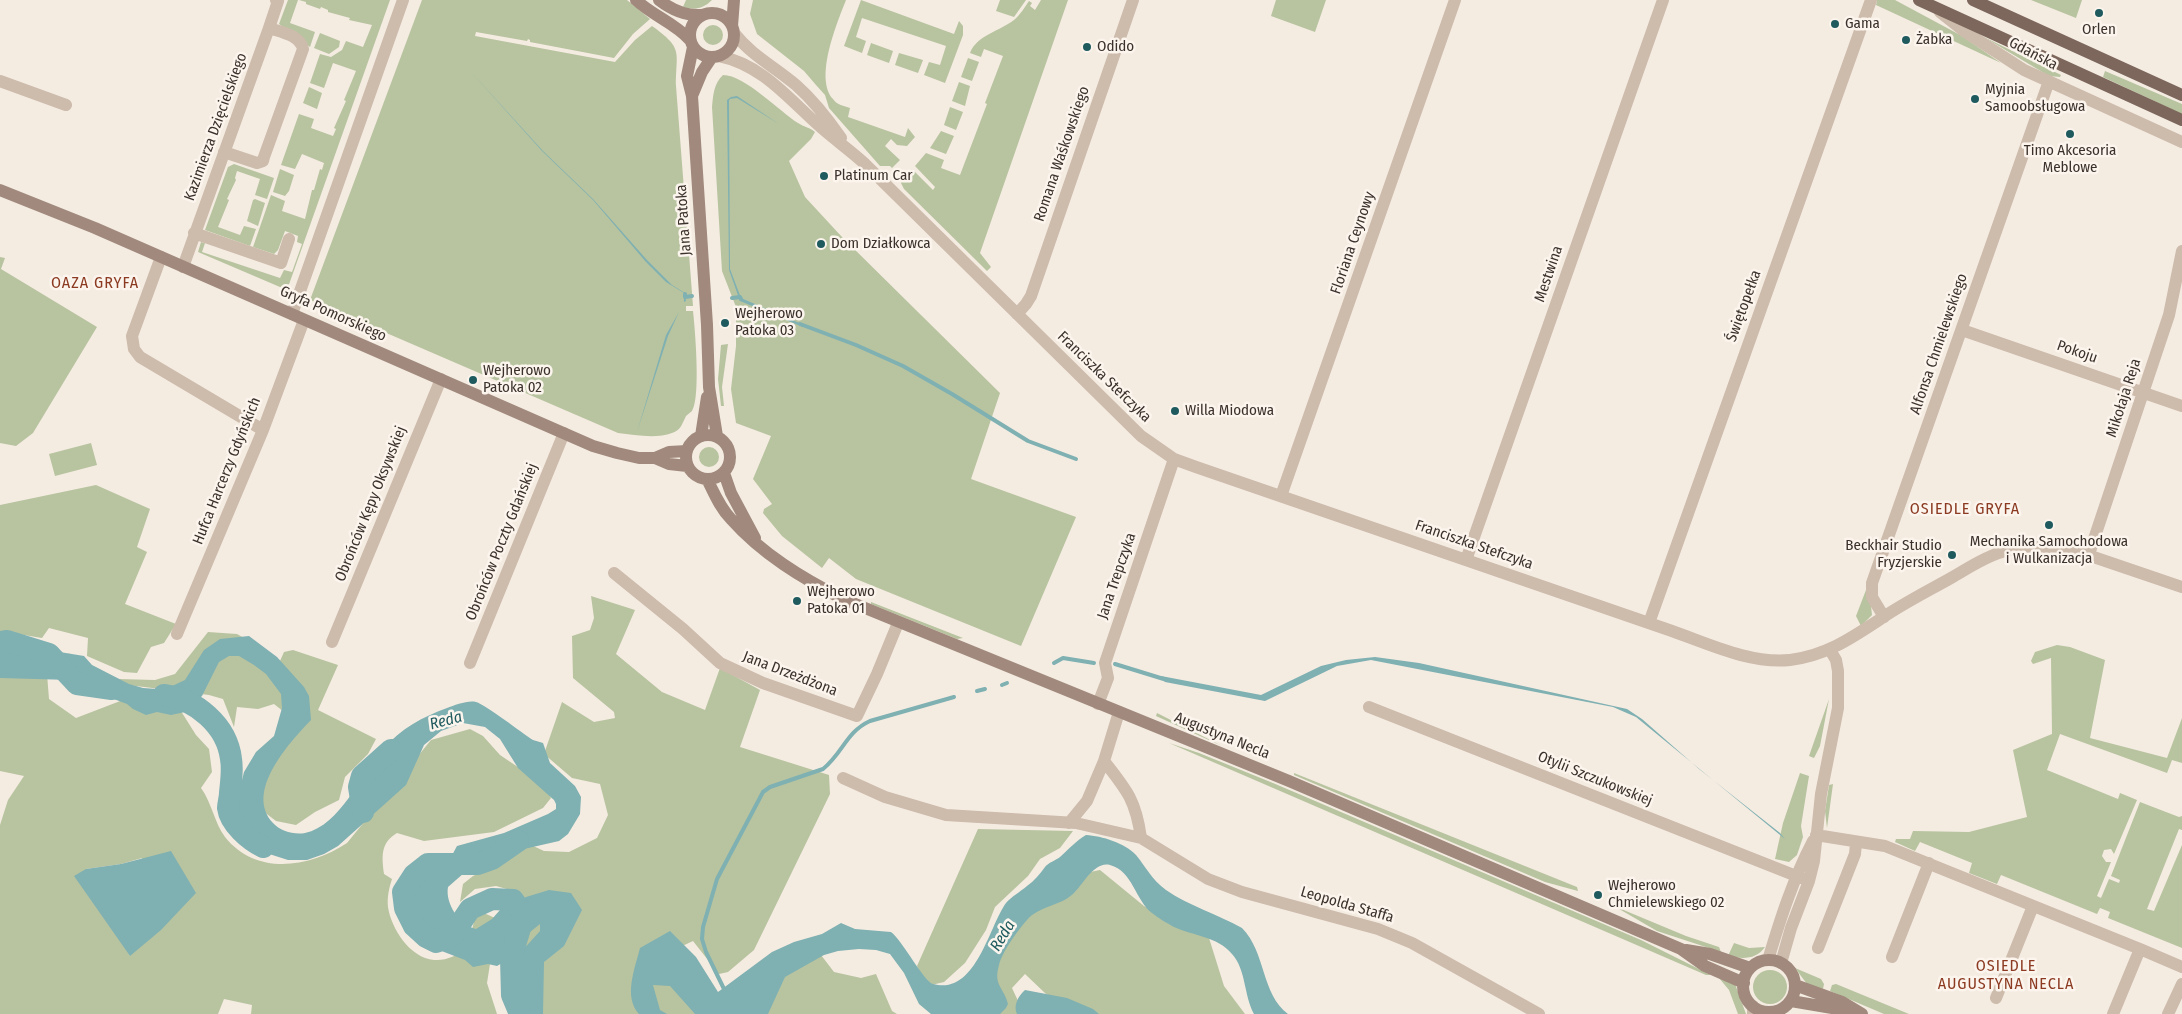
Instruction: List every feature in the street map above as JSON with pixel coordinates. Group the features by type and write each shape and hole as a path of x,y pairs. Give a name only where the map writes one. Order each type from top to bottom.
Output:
{"main road":[{"path":"636,0 652,14 683,32 698,52 716,56 731,47 734,0"},
{"path":"659,0 685,14 722,15 733,29"},
{"path":"692,96 686,76 692,43 692,26 718,0"},
{"name":"Gdańska","path":"1919,0 2182,120"},
{"name":"Gdańska","path":"1972,0 2182,95"},
{"name":"Jana Patoka","path":"716,56 702,72 692,96 707,325 709,387 717,436"},
{"name":"Gryfa Pomorskiego","path":"0,190 184,266 564,433 617,453 638,458 655,458 669,452 686,451"},
{"name":"Jana Patoka","path":"701,436 709,387"},
{"path":"709,434 717,436 729,448 729,466 724,473 716,478 699,478 687,466 686,451 692,442 701,436 709,434"},
{"name":"Gryfa Pomorskiego","path":"655,458 669,464 687,466"},
{"name":"Augustyna Necla","path":"724,473 731,493 757,543"},
{"name":"Augustyna Necla","path":"707,479 730,518 757,543 805,580 843,599 1290,781 1681,949 1705,966 1744,983"},
{"name":"Augustyna Necla","path":"1681,949 1710,954 1750,968"},
{"path":"1768,960 1781,963 1794,976 1795,985 1791,1000 1785,1006 1768,1013 1753,1010 1748,1000 1744,983 1750,968 1761,961 1768,960"},
{"path":"1795,985 1842,1002 1860,1013"},
{"path":"1791,1000 1860,1013"}],"street":[{"name":"Kazimierza Dzięcielskiego","path":"184,266 269,28 278,1 276,0"},
{"path":"292,314 403,0"},
{"name":"Romana Waśkowskiego","path":"1017,314 1031,296 1132,0"},
{"name":"Floriana Ceynowy","path":"1281,496 1455,0"},
{"name":"Mestwina","path":"1466,560 1663,0"},
{"name":"Świętopełka","path":"1649,623 1871,0"},
{"name":"Gdańska","path":"1932,6 2002,57 2049,81 2182,142"},
{"path":"224,152 257,164 263,161 303,49 299,40 294,36 269,28"},
{"name":"Franciszka Stefczyka","path":"733,29 751,52 778,70 797,95 831,124 848,148 1141,436 1174,459 1745,656 1766,660 1790,660 1830,650 1884,616 1990,557 2002,552 2023,548 2051,546 2070,549 2182,587"},
{"name":"Franciszka Stefczyka","path":"716,56 743,63 767,79 797,95"},
{"path":"0,81 66,105"},
{"name":"Alfonsa Chmielewskiego","path":"1884,616 1872,597 1872,583 2049,81"},
{"path":"194,234 281,263 290,240"},
{"name":"Mikołaja Reja","path":"2089,554 2169,315 2182,251"},
{"path":"161,257 132,336 134,349 140,357 263,430"},
{"name":"Hufca Harcerzy Gdyńskich","path":"177,634 263,430 304,320"},
{"name":"Pokoju","path":"1962,330 2182,406"},
{"name":"Obrońców Kępy Oksywskiej","path":"332,642 441,379"},
{"name":"Obrońców Poczty Gdańskiej","path":"470,663 564,433"},
{"name":"Jana Trepczyka","path":"1098,704 1108,678 1105,663 1174,459"},
{"name":"Jana Drzeżdżona","path":"614,572 683,629 720,664 763,683 857,716 898,623"},
{"path":"1768,960 1803,879 1814,861 1826,761 1838,708 1838,671 1836,660 1830,650"},
{"name":"Otylii Szczukowskiej","path":"1369,707 1803,879"},
{"path":"1069,823 1087,801 1104,761 1119,712"},
{"path":"1104,761 1127,791 1138,814 1141,838"},
{"name":"Leopolda Staffa","path":"843,778 885,797 946,814 1069,823 1141,838 1208,879 1242,892 1378,929 1412,943 1539,1014"},
{"path":"1816,834 1856,843 1885,846 2182,967"},
{"path":"1818,948 1855,854 1856,843"},
{"path":"1892,957 1929,863"},
{"path":"1781,963 1803,879"},
{"path":"1996,998 2033,906"},
{"path":"2113,1014 2140,949"},
{"path":"2170,1014 2182,984"}],"green space":[{"path":"288,0 298,0 290,23 315,32 310,47 279,24"},
{"path":"299,0 390,0 287,290 198,252 201,242 205,243 202,252 280,278 284,270 292,272 302,244 297,242 298,236 285,231 278,250 274,254 253,247 271,195 285,201 282,211 305,219 312,190 314,190 320,169 322,170 324,163 302,154 295,169 281,165 299,114 314,119 311,128 333,136 336,129 334,128 346,101 344,100 356,71 333,63 324,88 310,83 320,54 331,57 342,50 346,41 363,47 372,25 349,20 350,18 328,12 328,10 321,7 320,9"},
{"path":"422,0 627,0 650,19 633,34 614,58 530,42 528,39 527,41 476,32 475,36 615,62 635,40 652,26 674,46 677,58 676,86 693,306 686,306 686,311 693,311 697,378 695,404 692,411 686,416 681,426 675,432 652,436 618,433 310,300"},
{"path":"686,0 712,0 702,7 691,8 683,7"},
{"path":"753,0 846,0 833,36 826,65 828,90 836,103 850,108 848,117 905,137 908,128 915,137 907,146 897,145 891,139 885,146 900,160 892,168 890,166 880,166 829,108 825,95 804,71 757,34 750,14"},
{"path":"861,0 954,34 959,21 963,26 963,35 945,83 924,75 929,62 940,65 946,46 862,18 856,37 866,41 862,53 844,46"},
{"path":"1000,0 1026,0 1014,17 996,11"},
{"path":"1041,0 1068,0 980,253 991,267 987,271 904,189 901,183 912,169 933,190 935,187 915,166 926,153 944,160 941,168 960,175 1003,56 984,49 981,57 970,53 973,47 983,38 1014,20 1029,1 1032,3 1030,6 1035,10"},
{"path":"1276,0 1326,0 1315,32 1271,16"},
{"path":"1877,0 1895,0 1962,36 2001,63 1876,5"},
{"path":"2031,0 2082,0 2076,18"},
{"path":"713,25 720,28 723,35 720,42 713,45 706,42 703,35 706,28"},
{"path":"320,33 340,41 339,47 329,54 314,48"},
{"path":"1982,36 2061,75 2060,77 2049,76"},
{"path":"871,43 893,51 889,63 867,55"},
{"path":"899,53 923,60 918,73 895,65"},
{"path":"968,58 979,62 972,81 961,77"},
{"path":"2105,71 2182,104 2182,114 2103,77"},
{"path":"723,75 732,77 752,87 798,123 815,132 811,139 789,161 805,197 842,237 1000,393 971,479 1076,517 1021,646 856,579 829,558 822,568 782,536 763,513 764,509 772,504 753,479 771,436 736,423 731,389 736,346 736,307 722,271 712,107 716,85"},
{"path":"959,82 970,86 965,106 952,101"},
{"path":"309,87 322,93 317,109 303,103"},
{"path":"950,107 963,112 956,130 944,125"},
{"path":"941,131 954,136 946,154 930,148"},
{"path":"234,164 274,178 267,199 255,195 260,179 237,171 236,180 227,199 229,200 218,227 240,235 244,226 256,229 250,246 205,230 228,167"},
{"path":"280,169 294,175 289,191 285,196 273,192"},
{"path":"253,200 265,203 258,226 247,221"},
{"path":"0,257 5,258 1,269 97,327 33,433 16,446 0,443"},
{"path":"728,344 722,387 724,406 721,406 718,379 721,345"},
{"path":"91,443 97,465 55,476 49,454"},
{"path":"709,447 716,450 719,457 716,464 709,467 702,464 699,457 702,450"},
{"path":"96,485 150,509 137,547 147,552 125,604 176,624 164,643 151,647 137,673 124,672 87,656 88,638 49,628 42,638 0,631 0,505"},
{"path":"1866,590 1872,615 1861,626 1856,616"},
{"path":"591,596 635,610 616,654 662,692 705,710 720,668 760,690 740,747 829,775 830,794 754,950 728,972 719,974 693,941 678,948 707,1014 528,1014 517,991 519,954 527,938 533,909 514,891 496,886 475,889 460,902 463,884 473,876 498,864 529,844 544,851 569,852 597,838 608,815 600,784 572,778 544,754 562,702 594,722 615,718 614,712 573,678 572,636 590,630 594,618"},
{"path":"871,602 963,638 957,639 871,604"},
{"path":"208,632 237,634 280,661 284,652 293,650 338,665 318,710 376,739 368,754 345,777 339,800 315,812 296,825 276,821 259,808 256,791 293,719 274,704 258,709 237,707 234,727 223,699 209,695 120,684 88,674 68,653 118,679 155,680 175,674"},
{"path":"2057,645 2070,647 2105,660 2090,738 2167,758 2182,718 2182,763 2172,760 2167,773 2060,734 2047,770 2118,799 2120,793 2137,800 2114,854 2111,849 2104,850 2102,856 2106,862 2111,862 2097,896 2101,898 2109,879 2119,883 2120,880 2111,876 2140,802 2179,817 2182,816 2182,830 2179,829 2147,909 2154,911 2182,845 2182,948 2108,918 2110,912 2100,908 2097,914 2001,875 1997,884 1969,873 1972,863 1920,842 1915,851 1895,842 1896,839 1910,839 1913,831 1969,832 2027,817 2013,750 2052,734 2051,658 2033,664 2031,661 2035,652"},
{"path":"0,657 47,674 49,699 76,718 128,698 179,708 196,735 209,749 212,772 201,788 225,837 252,858 267,863 283,864 316,858 332,852 347,843 431,740 470,729 483,736 500,755 543,784 551,798 543,808 494,832 424,841 397,833 391,837 383,851 383,868 384,874 392,879 388,893 388,907 393,924 403,941 417,954 425,958 443,960 467,949 475,918 484,913 497,919 487,983 497,1014 251,1014 252,1005 224,999 218,1014 0,1014 0,825 8,800 24,776 0,771","holes":["142,858 130,956 86,869 121,864"]},
{"path":"1829,699 1820,746 1814,758 1809,756"},
{"path":"1157,713 1222,746 1156,716"},
{"path":"1169,743 1273,783 1641,940 1711,975 1706,975"},
{"path":"1294,773 1577,887 1578,891 1545,882 1294,775"},
{"path":"1800,773 1809,776 1801,826 1803,837 1797,855 1789,862 1775,859 1783,823"},
{"path":"1833,784 1827,828 1825,811 1829,785"},
{"path":"978,829 1073,831 1060,848 1040,859 1028,876 995,907 986,930 965,963 944,982 927,986 917,966"},
{"path":"1100,870 1144,906 1209,938 1224,986 1245,1014 1089,1014 1046,994 1025,974 1012,988 1019,1003 1056,1014 955,1014 1014,928 1080,874"},
{"path":"1614,906 1686,936 1719,947 1721,952 1657,931"},
{"path":"1734,943 1749,948 1765,947 1753,956 1738,958 1728,956"},
{"path":"821,955 834,972 861,978 876,974 892,1011 897,1014 736,1014 749,994"},
{"path":"1795,968 1821,979 1824,984 1823,989 1807,984"},
{"path":"1770,970 1782,975 1787,987 1782,999 1770,1004 1758,999 1753,987 1758,975"},
{"path":"1719,978 1735,984 1746,1014 1738,1014 1729,990"},
{"path":"1836,984 1909,1014 1884,1014 1830,991 1832,985"}],"water":[{"path":"472,73 543,151 593,199 647,260 672,285 685,293 686,301 684,302 684,293 666,282 646,262 593,200 542,151"},
{"path":"737,96 779,124 737,98 730,99 729,101 730,269 741,298 804,325 803,327 740,301 729,270 727,100"},
{"path":"679,312 668,336 637,432 666,335"},
{"path":"249,636 277,657 304,687 309,696 311,720 282,755 266,783 265,811 273,823 288,832 305,833 318,828 329,820 340,810 391,741 405,729 421,720 465,702 481,704 533,740 543,743 550,763 575,786 581,797 580,814 568,834 559,841 502,854 472,866 448,887 448,893 454,912 464,923 476,929 492,919 500,910 526,897 549,890 571,893 582,910 564,946 544,962 543,1014 519,1014 520,953 540,931 540,924 515,944 502,963 497,966 488,964 473,967 465,960 439,950 420,921 413,902 412,893 417,886 434,869 450,859 457,846 504,833 556,809 554,800 518,768 500,739 485,727 463,723 441,731 424,745 406,785 338,846 324,854 307,860 288,860 263,852 249,842 240,830 235,809 244,772 256,752 274,736 282,708 281,694 266,674 254,665 239,656 229,656 219,662 202,696 185,712 171,715 157,712 146,715 127,704 90,690 71,680 0,678 0,652 11,644 84,656 92,665 129,684 143,688 157,689 170,687 185,680 204,650 220,639"},
{"path":"1375,657 1419,663 1627,709 1642,719 1692,763 1636,717 1613,707 1371,660 1337,666 1265,701 1165,682 1161,676 1261,695 1321,666 1346,660"},
{"path":"1714,780 1780,833 1785,839"},
{"path":"1086,835 1106,839 1126,847 1136,855 1153,878 1166,890 1184,901 1242,928 1256,949 1273,996 1279,1006 1288,1014 1254,1014 1240,967 1232,954 1219,943 1181,930 1157,917 1146,907 1124,873 1110,865 1104,865 1094,870 1068,898 1037,912 1023,924 1001,960 997,978 1008,1004 1000,1014 931,1014 919,1004 904,973 890,954 876,950 859,949 838,951 824,955 785,977 768,1014 695,1014 670,986 653,985 660,1010 667,1014 639,1014 634,1007 631,991 633,973 640,948 670,931 696,957 718,992 772,952 794,942 822,934 841,923 855,929 891,932 929,982 948,985 960,980 971,970 1006,903 1032,882 1046,866"},
{"path":"171,851 196,893 161,930 130,956 74,876 86,869 121,864"},
{"path":"1025,990 1067,998 1093,1009 1099,1014 1017,1014 1017,1001"}],"waterway":[{"path":"685,294 685,297 692,296"},
{"path":"732,298 740,297 741,299"},
{"path":"800,324 856,345 903,366 1028,441 1076,459"},
{"name":"Reda","path":"0,642 7,641 49,654 77,684 112,689"},
{"path":"1054,663 1063,658 1094,663"},
{"path":"1115,664 1167,680"},
{"path":"1002,685 1007,683"},
{"path":"977,691 985,689"},
{"name":"Reda","path":"164,695 187,702 198,708 208,716 223,735 232,763 228,808 232,820 241,831 263,847"},
{"path":"725,991 706,952 702,939 703,927 717,879 763,792 770,787 823,769 855,731 870,721 954,697"},
{"name":"Reda","path":"363,812 359,787 362,776 391,750"},
{"name":"Reda","path":"518,841 492,859 478,864 428,864 414,875 403,892 405,908 414,926 426,937 436,942 452,936 470,909 492,899 513,900 524,915 511,958 512,995 520,1014"}],"place":[{"name":"Orlen","path":"2099,13"},
{"name":"Gama","path":"1835,24"},
{"name":"Żabka","path":"1906,40"},
{"name":"Odido","path":"1087,47"},
{"name":"Myjnia Samoobsługowa","path":"1975,99"},
{"name":"Timo Akcesoria Meblowe","path":"2070,134"},
{"name":"Platinum Car","path":"824,176"},
{"name":"Dom Działkowca","path":"821,244"},
{"name":"Wejherowo Patoka 03","path":"725,323"},
{"name":"Wejherowo Patoka 02","path":"473,380"},
{"name":"Willa Miodowa","path":"1175,411"},
{"name":"Mechanika Samochodowa i Wulkanizacja","path":"2049,525"},
{"name":"Beckhair Studio Fryzjerskie","path":"1952,555"},
{"name":"Wejherowo Patoka 01","path":"797,601"},
{"name":"Wejherowo Chmielewskiego 02","path":"1598,895"}],"district":[{"name":"OAZA GRYFA","path":"95,284"},
{"name":"OSIEDLE GRYFA","path":"1965,510"},
{"name":"OSIEDLE AUGUSTYNA NECLA","path":"2006,976"}]}
